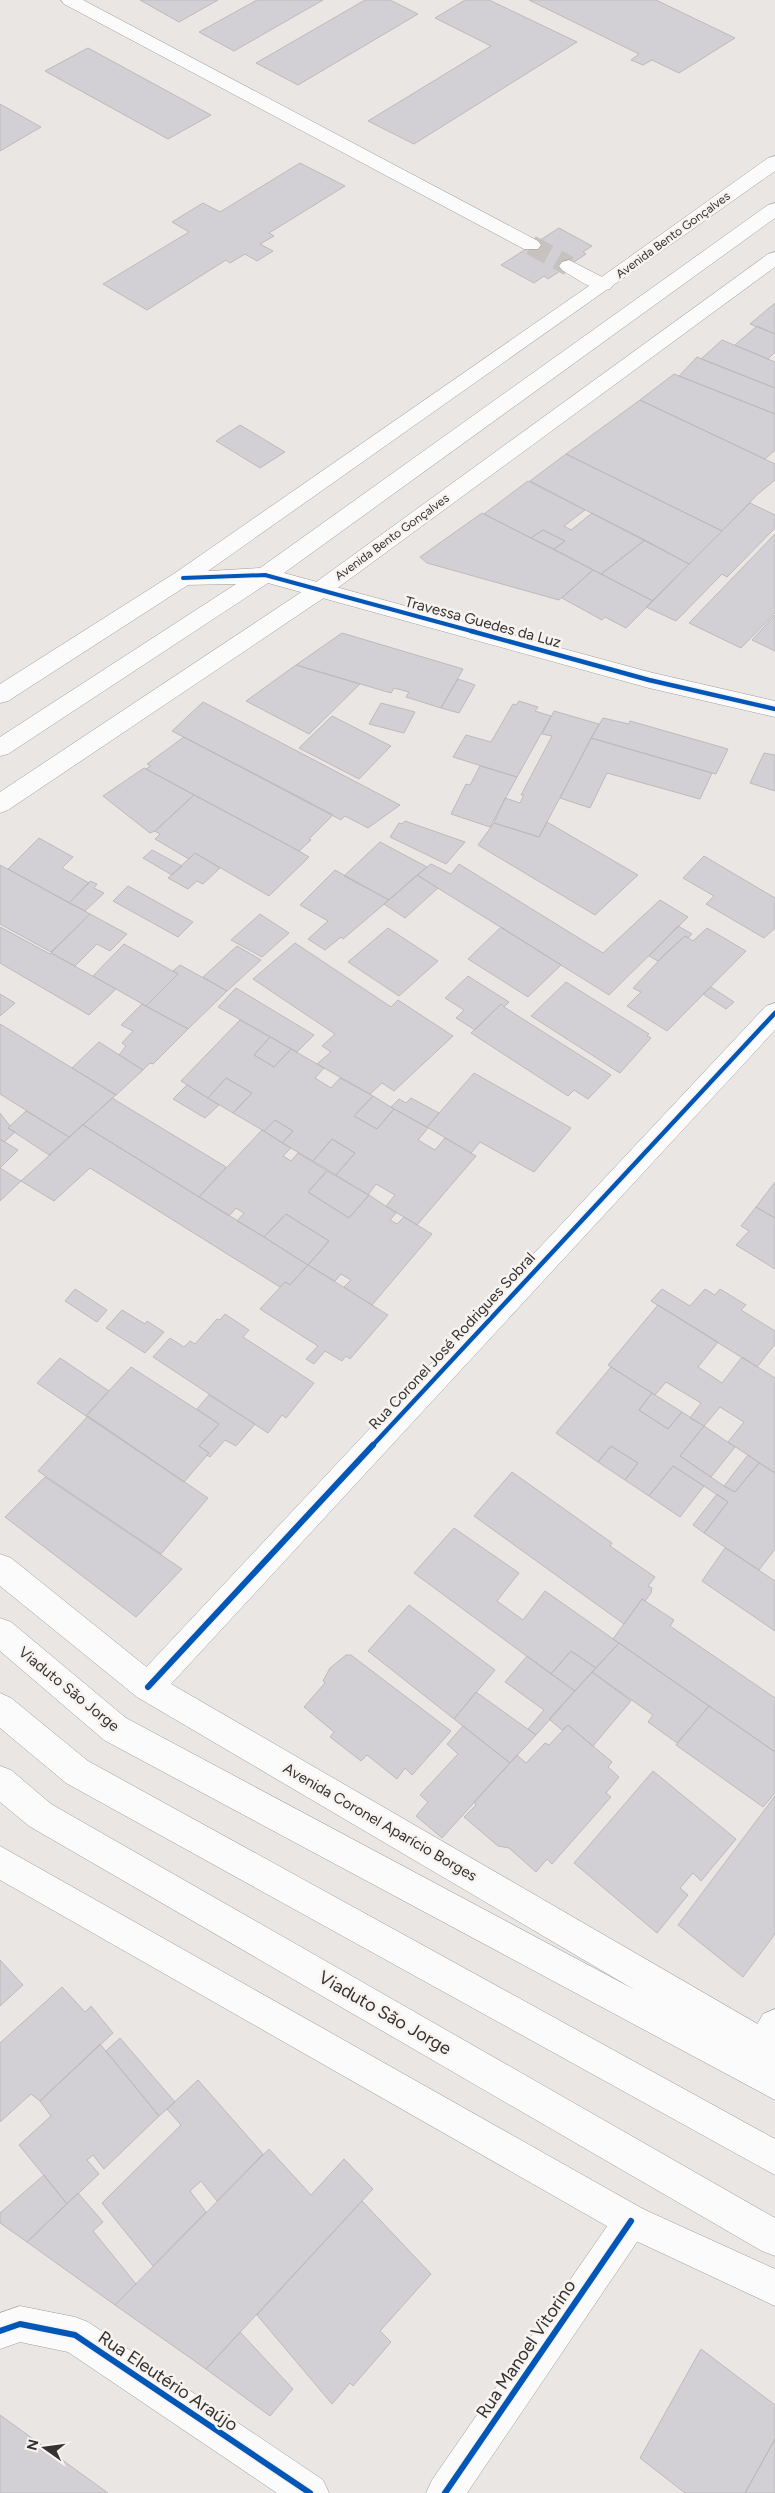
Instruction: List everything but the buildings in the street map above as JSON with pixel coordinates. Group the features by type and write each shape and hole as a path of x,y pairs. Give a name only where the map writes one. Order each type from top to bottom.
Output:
{"main road":[{"path":"70,0 531,245"},
{"name":"Avenida Bento Gonçalves","path":"0,695 183,578 603,285 775,162"},
{"path":"0,748 265,575 775,209"},
{"name":"Avenida Bento Gonçalves","path":"0,804 320,590 775,258"},
{"path":"568,266 603,285"},
{"name":"Travessa Guedes da Luz","path":"183,578 265,575 649,680 775,709"},
{"name":"Rua Coronel José Rodrigues Sobral","path":"148,1687 775,1013"},
{"name":"Avenida Coronel Aparício Borges","path":"0,1568 148,1687 771,2042"},
{"name":"Viaduto São Jorge","path":"0,1632 115,1729 775,2083"},
{"path":"0,1708 77,1772 775,2158"},
{"name":"Viaduto São Jorge","path":"0,1781 40,1815 775,2238"},
{"path":"0,1862 630,2221 775,2288"},
{"name":"Rua Manoel Vitorino","path":"445,2493 630,2221"},
{"name":"Rua Eleutério Araújo","path":"0,2331 20,2324 75,2335 310,2493"}],"tunnel":[{"path":"531,245 569,266"}],"cycle path":[{"path":"183,578 265,575 649,680 775,709"},
{"path":"148,1687 775,1013"},
{"path":"445,2493 631,2221"},
{"path":"0,2331 20,2324 75,2335 310,2493"}]}
